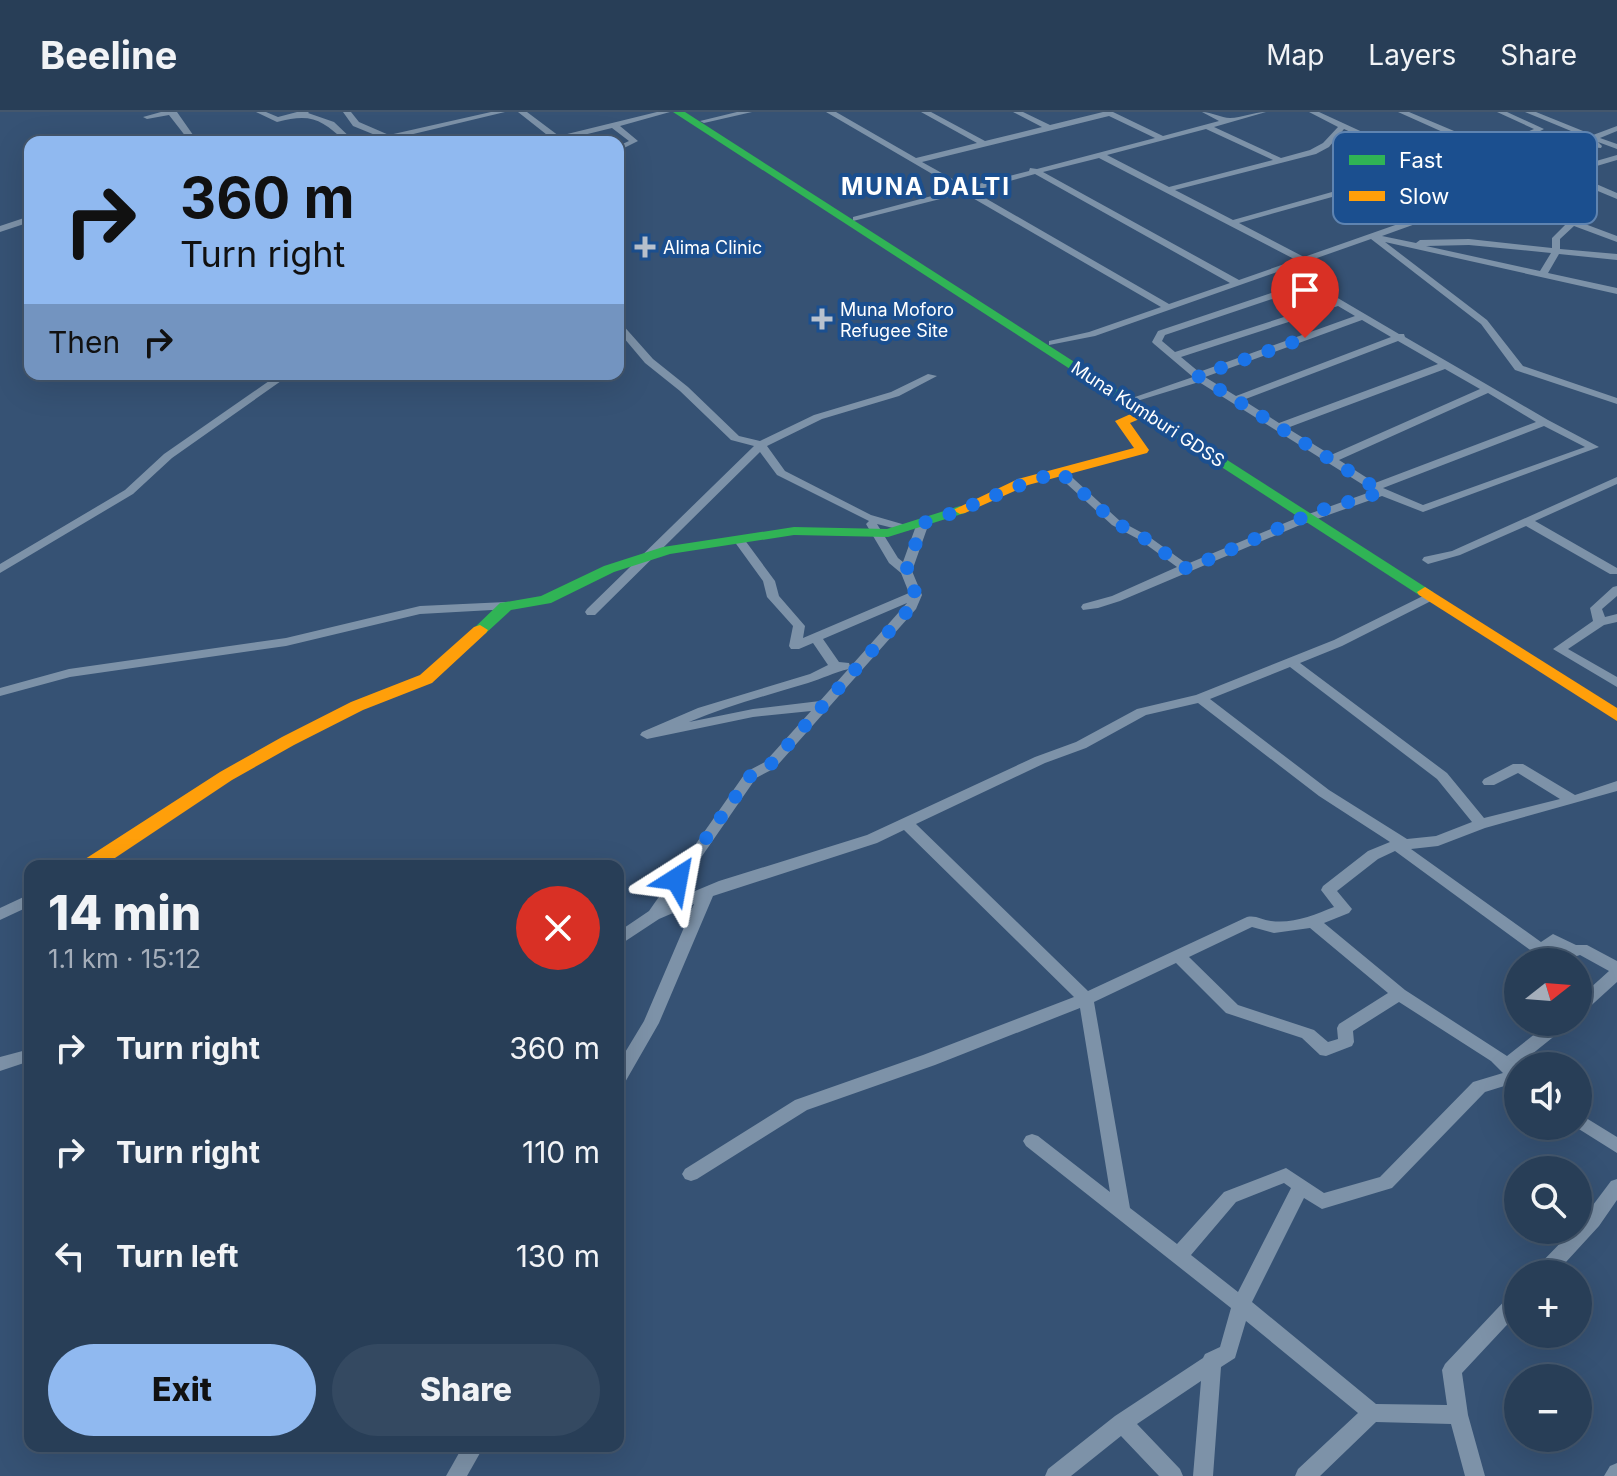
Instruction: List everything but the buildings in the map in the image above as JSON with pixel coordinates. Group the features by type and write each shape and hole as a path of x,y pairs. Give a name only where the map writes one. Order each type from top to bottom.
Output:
{"main road":[{"name":"Muna Kumburi GDSS","path":"678,112 1311,514 1613,698"},
{"name":"Muna Kumburi GDSS","path":"697,117 1052,343 1141,405"},
{"path":"98,860 226,776 288,741 357,706 426,679 506,606 545,600 609,569 651,556 794,531 877,534 948,516 1023,482 1142,450 1122,421 1141,405"},
{"name":"Muna Kumburi GDSS","path":"1311,514 1617,716"}],"street":[{"path":"147,117 172,112 190,136"},
{"path":"260,112 277,120 304,113 331,124 344,136"},
{"path":"347,112 356,124 384,136"},
{"path":"398,136 501,112"},
{"path":"522,112 554,136"},
{"path":"575,136 666,112"},
{"path":"697,117 748,112"},
{"path":"830,112 1168,307"},
{"path":"925,112 984,144"},
{"path":"1017,112 1049,128"},
{"path":"914,161 1108,112 1161,138"},
{"path":"1206,112 1226,121"},
{"path":"856,219 962,188 1262,112"},
{"path":"1313,112 1353,132"},
{"path":"1402,112 1449,132"},
{"path":"1501,112 1540,129 1535,132"},
{"path":"1529,112 1572,132"},
{"path":"615,126 634,141 624,146"},
{"path":"1206,126 1279,160"},
{"path":"1338,132 1342,127"},
{"path":"1597,140 1617,128"},
{"path":"1167,190 1279,160 1326,145 1333,137"},
{"path":"1597,143 1617,149"},
{"path":"1098,154 1304,260"},
{"path":"1597,163 1617,157"},
{"path":"1033,170 1238,283"},
{"path":"1597,188 1617,196"},
{"path":"1231,223 1333,194"},
{"path":"0,229 24,221"},
{"path":"1052,343 1092,334 1406,224"},
{"path":"1546,274 1556,252 1556,238 1571,224"},
{"path":"1578,224 1617,239"},
{"path":"1372,236 1413,243 1469,242 1617,257"},
{"path":"1372,236 1491,270 1546,274 1617,291"},
{"path":"1372,236 1484,322 1519,368 1617,401"},
{"path":"1295,288 1316,289 1364,316 1544,422 1594,447 1423,509 1379,490 1330,460 1199,377 1157,342 1161,333 1295,288"},
{"path":"1173,356 1339,302"},
{"path":"1141,405 1199,377 1364,316"},
{"path":"624,332 649,361 684,389 735,438 761,445 781,473 867,517 914,525 906,571"},
{"path":"1235,400 1401,336"},
{"path":"1279,427 1448,364"},
{"path":"591,612 761,445 818,417 895,394 932,376"},
{"path":"0,569 129,492 168,456 277,380"},
{"path":"1330,460 1489,389"},
{"path":"1087,607 1117,602 1143,585 1311,514 1379,490 1544,422"},
{"path":"1060,472 1116,523 1144,538 1187,569"},
{"path":"1428,560 1456,553 1617,480"},
{"path":"1600,488 1617,496"},
{"path":"654,915 751,775 770,765 912,606 916,595 906,571 893,560 867,517"},
{"path":"1526,521 1614,580 1596,608 1600,622"},
{"path":"740,541 769,581 773,597 799,626 795,646 916,595"},
{"path":"624,936 654,915 907,824 1040,760 1081,745 1142,712 1200,698 1338,643 1431,596"},
{"path":"0,692 69,673 286,642 420,610 506,606"},
{"path":"1617,618 1600,622 1559,649 1617,683"},
{"path":"816,637 835,666"},
{"path":"1290,661 1442,776 1481,824"},
{"path":"824,705 753,713 647,735 703,711 815,677 835,666 861,664"},
{"path":"1200,698 1535,948"},
{"path":"1489,782 1518,767 1573,800"},
{"path":"691,1174 801,1105 929,1060 1086,999 1252,921 1264,928 1313,922 1344,909 1328,890 1373,855 1400,845 1438,841 1481,824 1617,786"},
{"path":"907,824 1086,999 1122,1212"},
{"path":"624,1069 651,1023 706,894"},
{"path":"0,915 24,902"},
{"path":"1313,922 1399,994 1504,1066"},
{"path":"1550,948 1553,940 1568,948"},
{"path":"1177,955 1232,1009 1308,1034 1326,1050 1346,1042 1345,1028 1399,994"},
{"path":"1592,955 1617,971 1592,991"},
{"path":"1533,1052 1548,1036"},
{"path":"0,1064 24,1057"},
{"path":"1178,1256 1230,1197 1286,1175 1322,1201 1386,1183 1479,1087 1504,1077"},
{"path":"1592,1129 1617,1146"},
{"path":"1032,1141 1241,1305 1372,1413 1458,1415"},
{"path":"1055,1476 1122,1423 1228,1352 1241,1305 1301,1185"},
{"path":"1556,1260 1593,1221 1617,1186"},
{"path":"1475,1476 1458,1415 1452,1370 1504,1315"},
{"path":"1203,1476 1212,1360"},
{"path":"1305,1476 1372,1413"},
{"path":"1122,1423 1173,1476"},
{"path":"456,1476 470,1452"}],"traffic: fast":[{"path":"678,112 1425,592"},
{"path":"480,630 506,606 545,600 609,569 668,550 794,531 888,533 960,510"}],"traffic: slow":[{"path":"960,510 1023,482 1142,450 1122,421 1144,412"},
{"path":"1425,592 1617,716"},
{"path":"98,860 226,776 288,741 357,706 426,679 480,630"}],"place":[{"name":"Alima Clinic","path":"645,247"},
{"name":"Muna Moforo Refugee Site","path":"822,319"}],"district":[{"name":"MUNA DALTI","path":"926,186"}],"route":[{"path":"677,879 751,775 770,765 912,606 916,595 906,571 923,523 948,516 1023,482 1060,472 1116,523 1144,538 1187,569 1315,512 1382,492 1198,376 1305,338"}]}
